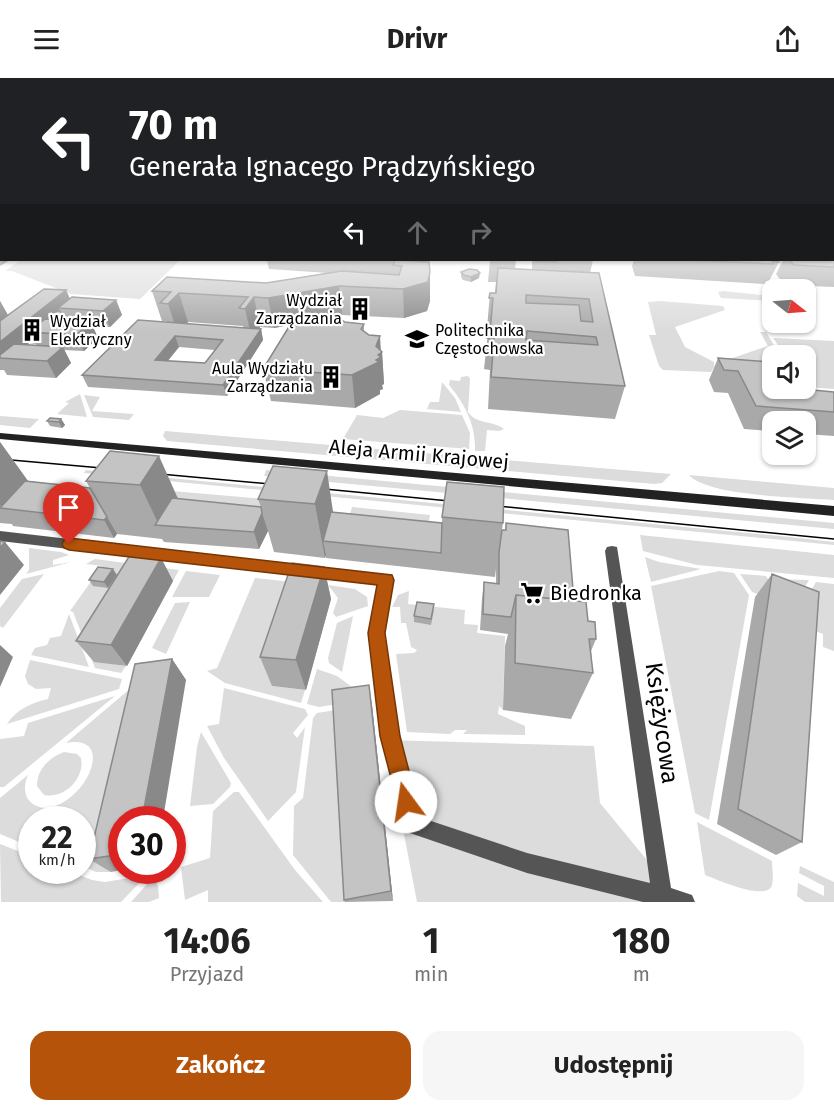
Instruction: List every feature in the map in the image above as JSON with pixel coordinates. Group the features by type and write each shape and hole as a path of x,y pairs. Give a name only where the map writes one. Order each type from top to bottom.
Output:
{"main road":[{"name":"Aleja Armii Krajowej","path":"0,436 834,512"}],"street":[{"path":"0,536 387,580 376,633 390,736 411,824 527,863 663,899 685,902"},
{"name":"Księżycowa","path":"612,551 663,899"}],"shaded area":[{"path":"19,261 179,261 140,299 71,294 12,271 5,271"},
{"path":"718,292 762,295 762,300 721,298"},
{"path":"648,302 723,306 725,310 675,327 685,347 714,362 711,372 663,370 659,366 649,335 656,335"},
{"path":"760,332 767,333 774,345 767,345"},
{"path":"773,338 834,341 834,389 816,388 816,345 778,345"},
{"path":"762,348 762,365 721,362"},
{"path":"468,376 470,379 468,412 480,421 495,424 504,429 487,430 485,451 475,451 474,432 468,415 449,385 450,380 460,381 461,377"},
{"path":"442,382 455,398 461,412 427,409 430,402 439,402"},
{"path":"80,394 87,417 57,414 69,403 65,402"},
{"path":"84,395 100,397 92,411 134,414 129,420 93,417"},
{"path":"400,410 462,415 470,433 469,449 343,439 357,415 383,418"},
{"path":"0,416 39,419 30,428 0,425"},
{"path":"165,431 671,474 662,483 654,484 167,441 163,436"},
{"path":"86,470 790,537 834,542 834,545 84,473"},
{"path":"266,470 834,523 834,529 264,476"},
{"path":"689,475 834,488 834,500 735,492 716,488"},
{"path":"149,489 265,499 261,510 121,491"},
{"path":"352,507 430,515 428,526 349,518"},
{"path":"640,535 834,555 834,578 697,565 643,551"},
{"path":"29,548 69,555 53,560 53,565 71,562 26,574 29,570"},
{"path":"645,557 659,562 701,569 651,582"},
{"path":"95,559 179,570 173,581 94,661 126,666 121,673 95,668 73,612 70,611 102,566 86,564"},
{"path":"186,571 220,575 209,597 172,597"},
{"path":"719,571 734,573 749,595 709,820 695,813 651,586"},
{"path":"44,574 3,628 0,626 0,608 22,579"},
{"path":"740,574 766,576 768,579 809,580 801,594 799,610 752,592"},
{"path":"255,578 321,585 272,686 305,690 301,703 225,683 207,671 217,668"},
{"path":"816,582 834,584 834,651 823,647 823,634 804,627 807,598"},
{"path":"328,585 355,589 367,597 368,606 336,617 333,613 338,598"},
{"path":"409,591 408,604 465,610 464,624 478,625 477,633 505,636 503,710 499,706 498,714 525,726 525,735 463,734 467,730 455,730 450,734 407,732 396,654 414,653 417,650 411,647 406,623 401,623 400,607 392,607 398,595"},
{"path":"190,602 166,654 152,648 175,603"},
{"path":"69,614 89,667 31,655 35,648 47,645 50,638 61,636"},
{"path":"353,616 342,672 329,663 328,658 337,623"},
{"path":"30,660 122,679 119,689 7,724 25,707 48,699 51,688 36,689 28,684 25,676"},
{"path":"317,669 337,676 368,699 319,707 307,704"},
{"path":"138,682 124,806 108,806 108,872 96,872 96,806 54,806 77,792 91,768 93,757 90,748 81,743 66,743"},
{"path":"224,688 305,709 308,715 293,733 297,738 305,727 296,792 268,821 224,758 207,726 219,724"},
{"path":"115,696 4,787 0,787 0,739 24,736 28,723"},
{"path":"336,710 349,902 331,902 293,855 294,806 303,798 313,718 317,713"},
{"path":"201,732 231,783 230,787 213,804 190,806 197,747"},
{"path":"386,740 594,746 600,803 651,865 651,902 417,902"},
{"path":"64,752 77,754 81,758 80,773 66,791 44,795 37,786 39,774 53,757"},
{"path":"28,775 25,792 29,801 37,806 18,806 18,842 0,834 0,798"},
{"path":"234,792 239,792 295,870 323,902 208,902 208,890 185,900 183,884 186,884 186,865 210,858 213,811"},
{"path":"697,822 772,861 773,882 768,890 752,891 705,875"},
{"path":"0,844 18,851 18,884 96,884 96,881 108,882 108,884 138,884 121,902 1,902"},
{"path":"800,866 834,882 834,902 805,902 797,896 798,883 824,896 824,886 799,873"},
{"path":"147,884 157,884 159,898 149,902 131,902"}],"building":[{"path":"395,261 429,262 428,282 403,289 339,286 268,298 254,297 245,309 239,308 248,297 179,293 168,304 160,303 171,292 152,291 167,277 266,283 342,271 399,275 402,266 393,265"},
{"path":"709,261 772,261 773,264"},
{"path":"790,261 834,261 834,267 794,265"},
{"path":"498,268 599,273 625,386 491,377 494,339 487,338 490,332 493,298 489,298 490,293 496,293","holes":["526,295 589,299 593,322 581,321 579,305 526,303","527,331 596,337 598,345 526,340"]},
{"path":"469,269 480,273 471,277 461,272"},
{"path":"44,289 66,290 0,342 0,321"},
{"path":"72,297 116,300 103,311 58,308"},
{"path":"336,318 345,322 364,324 361,329 369,335 380,336 376,346 382,352 378,355 381,357 376,360 379,362 352,375 263,369 290,325 308,319"},
{"path":"45,319 91,322 76,335 29,332"},
{"path":"138,320 261,329 223,385 82,375","holes":["175,336 223,340 205,363 155,360"]},
{"path":"14,344 63,347 47,361 0,358 0,355"},
{"path":"718,358 762,361 762,399 816,399 816,390 834,392 834,412 756,406 738,371 724,370"},
{"path":"50,418 61,419 59,422 47,421"},
{"path":"110,451 159,456 140,485 86,481"},
{"path":"273,466 327,471 315,504 258,499"},
{"path":"25,481 90,488 107,517 104,520 0,508"},
{"path":"447,482 504,487 503,523 442,517"},
{"path":"172,498 261,507 262,513 254,532 155,525"},
{"path":"331,512 442,523 441,553 323,541"},
{"path":"506,523 568,530 574,601 516,595 511,617 483,614 484,582 499,584 499,552 502,530 506,530"},
{"path":"130,555 161,558 111,645 76,641"},
{"path":"292,563 324,567 296,660 260,657"},
{"path":"98,567 113,569 104,582 89,580"},
{"path":"772,574 819,592 802,842 738,809"},
{"path":"516,595 586,602 588,621 595,622 596,639 589,639 593,673 515,663"},
{"path":"417,602 434,604 431,619 414,616"},
{"path":"172,659 144,806 108,806 108,856 96,858 96,829 135,664"},
{"path":"369,685 391,891 344,900 332,690"}],"tram line":[{"path":"0,459 113,469"},
{"path":"149,473 281,485"},
{"path":"314,488 460,502"},
{"path":"487,505 834,539"}],"place":[{"name":"Wydział Zarządzania","path":"360,309"},
{"name":"Wydział Elektryczny","path":"32,330"},
{"name":"Politechnika Częstochowska","path":"417,339"},
{"name":"Aula Wydziału Zarządzania","path":"331,377"},
{"name":"Biedronka","path":"532,593"}],"route":[{"path":"69,544 387,580 376,633 390,736 406,802"}]}
